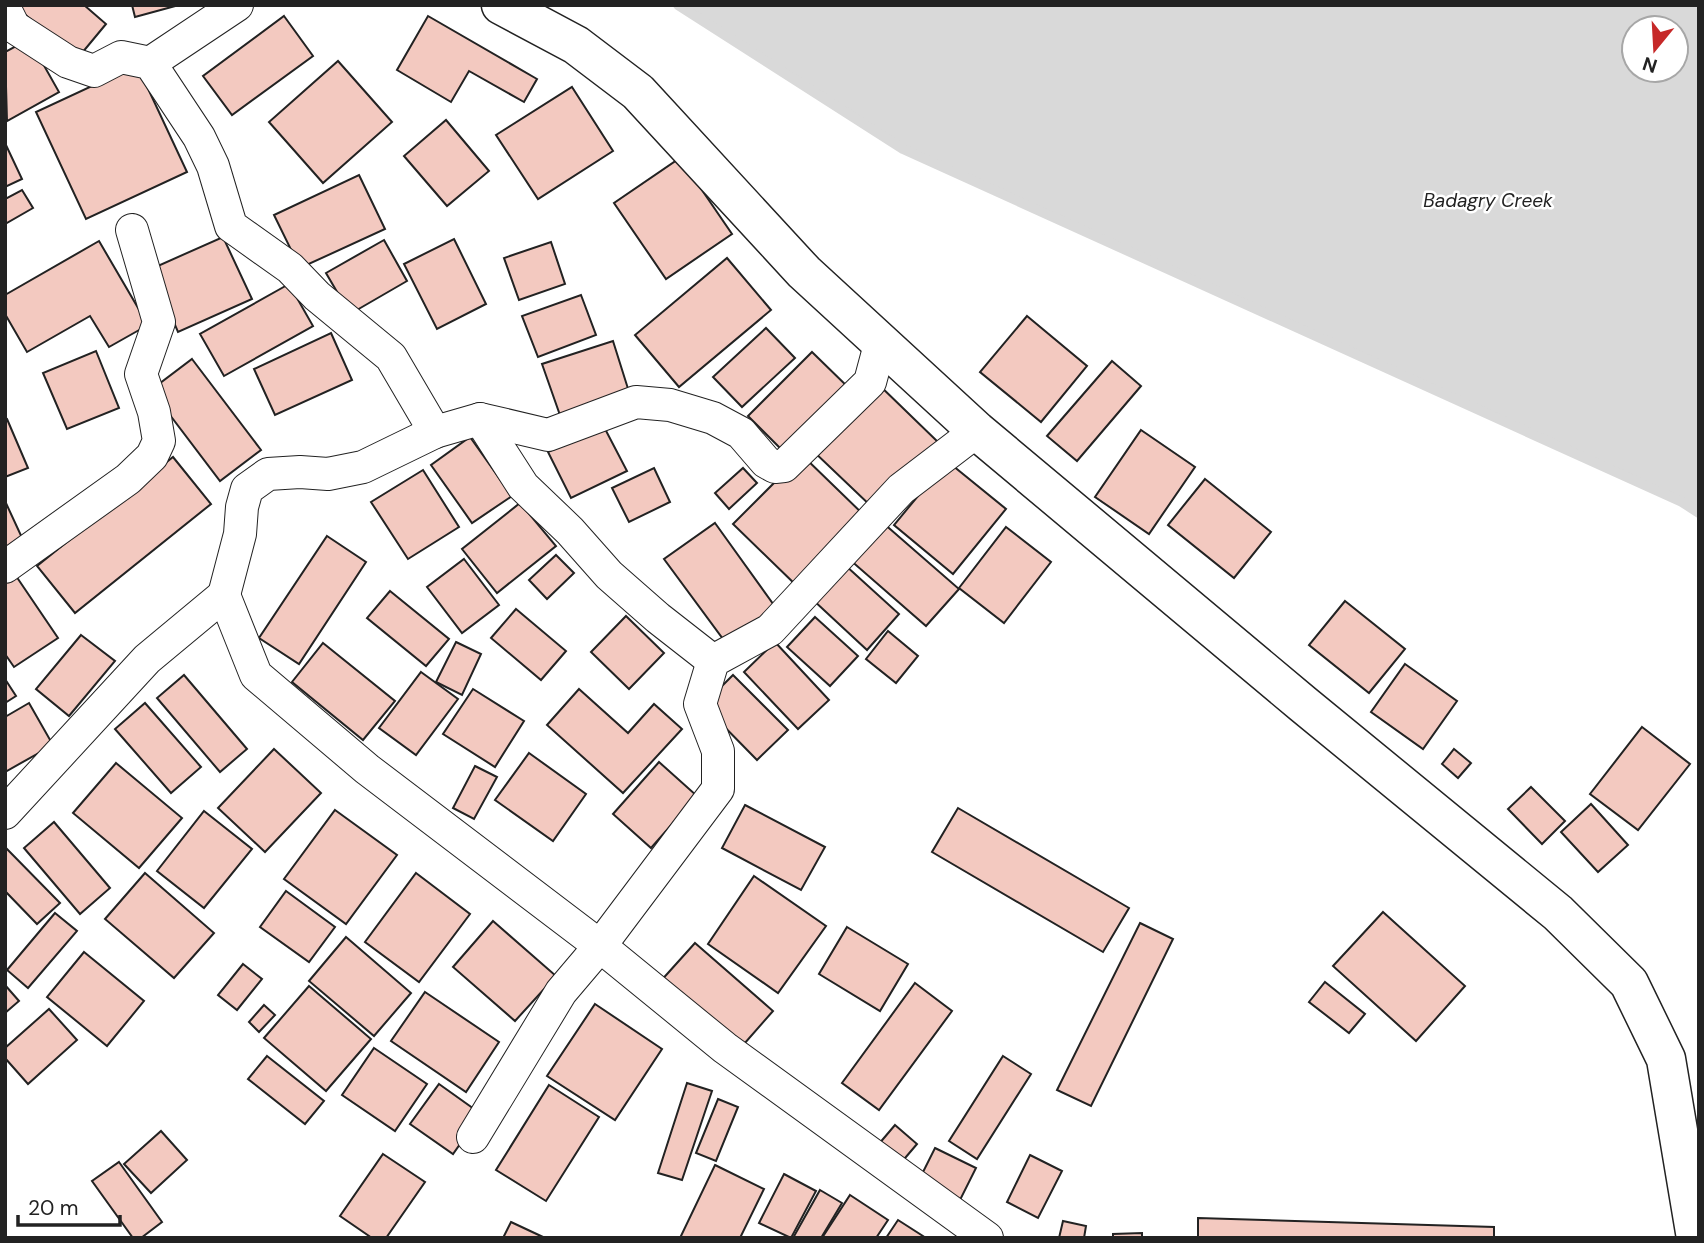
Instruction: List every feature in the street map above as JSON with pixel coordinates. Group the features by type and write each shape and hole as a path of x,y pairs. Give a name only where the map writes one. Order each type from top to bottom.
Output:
{"street":[{"path":"150,63 237,5"},
{"path":"501,5 576,45 638,92 804,272 977,430 1303,704 1558,913 1629,983 1667,1059 1696,1238"},
{"path":"5,9 14,27 68,62 94,71 121,57 150,63 209,156 231,226 290,268 317,296 391,357 435,432"},
{"path":"5,567 128,478 152,456 159,441 154,412 141,373 159,323 132,230"},
{"path":"5,813 147,659 224,595 240,534 242,507 247,489 268,474 328,474 363,467 435,432 480,419 548,435 636,402 670,405 713,418 741,433 766,462 775,467 784,466 870,382 881,341"},
{"path":"480,419 523,486 609,575 713,661"},
{"path":"473,1137 561,992 600,946 718,789 718,751 700,704 713,661 770,630 901,489 977,430"},
{"path":"224,595 256,675 367,769 600,946 725,1048 987,1238"}],"water":[{"name":"Badagry Creek","path":"678,5 1699,5 1699,513 1681,502 903,149"}],"building":[{"path":"14,5 84,5 106,24 77,59"},
{"path":"132,5 179,5 135,17"},
{"path":"284,16 313,56 232,115 203,76"},
{"path":"428,16 537,79 524,102 469,71 451,102 397,70"},
{"path":"29,39 59,92 7,121 5,52"},
{"path":"338,61 392,122 323,183 269,122"},
{"path":"137,65 187,172 86,219 36,112"},
{"path":"572,87 613,151 538,199 496,135"},
{"path":"446,120 489,171 447,206 404,156"},
{"path":"5,143 22,179 5,187"},
{"path":"680,158 732,234 666,279 614,203"},
{"path":"359,175 385,229 300,268 274,215"},
{"path":"22,190 33,208 5,224 5,199"},
{"path":"223,237 252,299 178,332 151,269"},
{"path":"454,239 486,304 437,329 404,264"},
{"path":"384,240 407,281 350,314 326,273"},
{"path":"99,241 148,325 109,347 90,316 27,352 5,314 5,295"},
{"path":"551,242 565,284 519,300 504,258"},
{"path":"727,258 771,310 679,387 635,335"},
{"path":"289,284 313,326 224,376 200,334"},
{"path":"581,295 596,335 538,357 522,316"},
{"path":"1027,316 1087,366 1041,422 980,372"},
{"path":"766,328 795,358 742,407 713,377"},
{"path":"331,333 352,380 275,415 254,369"},
{"path":"613,341 630,395 561,418 542,364"},
{"path":"96,351 119,408 67,429 43,373"},
{"path":"812,352 852,391 786,454 748,416"},
{"path":"192,359 261,450 220,481 151,390"},
{"path":"1112,361 1141,386 1077,461 1047,436"},
{"path":"876,382 939,443 874,509 811,449"},
{"path":"7,419 28,468 5,477 5,420"},
{"path":"603,425 627,471 571,498 548,452"},
{"path":"1141,430 1195,467 1149,534 1095,497"},
{"path":"470,437 512,496 472,523 431,465"},
{"path":"802,455 868,519 799,588 733,524"},
{"path":"173,457 211,504 75,613 37,566"},
{"path":"947,461 1006,509 953,574 894,525"},
{"path":"654,468 670,502 629,522 612,488"},
{"path":"743,468 757,483 729,509 715,493"},
{"path":"423,470 459,527 408,559 371,502"},
{"path":"1205,479 1271,532 1234,578 1168,525"},
{"path":"5,501 24,542 5,550"},
{"path":"520,503 556,546 497,593 462,549"},
{"path":"882,522 959,589 926,626 849,559"},
{"path":"715,523 776,608 726,643 664,559"},
{"path":"1006,527 1051,562 1004,623 959,588"},
{"path":"327,536 366,562 299,664 259,638"},
{"path":"556,555 574,573 547,599 529,580"},
{"path":"464,559 499,605 462,633 427,587"},
{"path":"845,565 899,614 867,650 812,599"},
{"path":"14,573 58,638 14,667 5,654 5,579"},
{"path":"390,591 449,639 426,666 367,618"},
{"path":"1345,601 1405,649 1369,693 1309,645"},
{"path":"516,609 566,651 541,680 491,638"},
{"path":"626,616 664,653 629,689 591,652"},
{"path":"815,617 858,656 830,686 787,647"},
{"path":"888,631 918,656 896,683 866,659"},
{"path":"81,635 115,661 69,716 36,689"},
{"path":"456,642 481,654 462,695 436,682"},
{"path":"775,642 829,700 798,729 744,672"},
{"path":"323,643 395,701 363,740 292,682"},
{"path":"1405,664 1457,701 1423,749 1371,712"},
{"path":"421,672 458,699 416,755 379,728"},
{"path":"184,675 247,749 220,772 157,698"},
{"path":"733,675 788,730 757,760 703,705"},
{"path":"5,679 16,696 5,703"},
{"path":"473,689 524,721 495,767 443,734"},
{"path":"579,689 628,733 654,704 682,729 623,793 547,725"},
{"path":"29,703 53,745 5,772 5,717"},
{"path":"145,703 201,767 171,793 115,729"},
{"path":"1642,727 1690,764 1638,830 1590,794"},
{"path":"274,749 321,793 265,852 218,808"},
{"path":"1454,749 1471,763 1458,778 1442,764"},
{"path":"529,753 586,794 553,841 495,800"},
{"path":"659,762 697,796 651,848 613,814"},
{"path":"116,763 182,818 139,868 73,813"},
{"path":"475,766 497,777 474,819 453,808"},
{"path":"1531,787 1565,821 1542,844 1508,809"},
{"path":"1591,804 1628,845 1598,872 1561,832"},
{"path":"745,805 825,847 801,890 722,848"},
{"path":"958,808 1129,908 1103,952 932,852"},
{"path":"335,810 397,855 346,924 284,879"},
{"path":"204,811 252,849 204,908 157,871"},
{"path":"54,822 110,888 80,914 24,848"},
{"path":"5,847 60,903 37,924 5,891"},
{"path":"145,873 214,933 174,978 105,919"},
{"path":"416,873 470,914 419,982 365,942"},
{"path":"754,876 826,926 778,993 708,944"},
{"path":"286,891 335,927 309,962 260,927"},
{"path":"1383,912 1465,986 1416,1041 1333,966"},
{"path":"55,913 77,931 28,988 7,970"},
{"path":"493,921 556,976 515,1021 453,967"},
{"path":"1140,923 1173,939 1091,1106 1057,1090"},
{"path":"847,927 908,964 880,1011 819,974"},
{"path":"346,937 411,993 374,1036 309,981"},
{"path":"695,943 773,1011 737,1052 659,983"},
{"path":"84,952 144,1001 107,1046 47,997"},
{"path":"243,964 262,979 237,1010 218,995"},
{"path":"1325,982 1365,1014 1349,1033 1309,1002"},
{"path":"915,983 952,1011 879,1110 842,1083"},
{"path":"5,985 19,1001 5,1013"},
{"path":"309,986 371,1039 326,1091 264,1038"},
{"path":"425,992 499,1042 466,1092 391,1041"},
{"path":"595,1004 662,1049 615,1120 547,1076"},
{"path":"264,1005 275,1015 259,1032 249,1022"},
{"path":"49,1009 77,1040 28,1084 5,1058 5,1048"},
{"path":"374,1048 427,1084 395,1131 342,1095"},
{"path":"267,1056 324,1101 305,1124 248,1079"},
{"path":"1003,1056 1031,1074 977,1159 949,1141"},
{"path":"687,1083 712,1091 682,1180 658,1173"},
{"path":"439,1084 481,1114 453,1154 410,1124"},
{"path":"549,1085 599,1117 546,1201 496,1170"},
{"path":"718,1099 738,1107 716,1161 696,1153"},
{"path":"895,1125 917,1144 900,1164 878,1145"},
{"path":"161,1131 187,1160 151,1193 124,1164"},
{"path":"935,1148 976,1168 959,1202 918,1182"},
{"path":"383,1154 425,1182 386,1238 372,1238 340,1216"},
{"path":"1030,1155 1062,1171 1038,1218 1007,1202"},
{"path":"119,1162 162,1222 141,1238 133,1238 92,1181"},
{"path":"715,1165 764,1189 740,1238 680,1238"},
{"path":"784,1174 816,1191 791,1238 759,1223"},
{"path":"820,1190 842,1203 821,1238 793,1238"},
{"path":"850,1195 888,1220 876,1238 822,1238"},
{"path":"1198,1218 1494,1227 1494,1238 1198,1238"},
{"path":"898,1220 926,1238 886,1238"},
{"path":"1063,1221 1086,1226 1084,1238 1059,1238"},
{"path":"511,1222 543,1237 543,1238 503,1238"},
{"path":"1142,1233 1142,1238 1113,1238 1113,1234"}],"waterway":[{"path":"678,5 903,149 1682,502 1699,513"}]}
